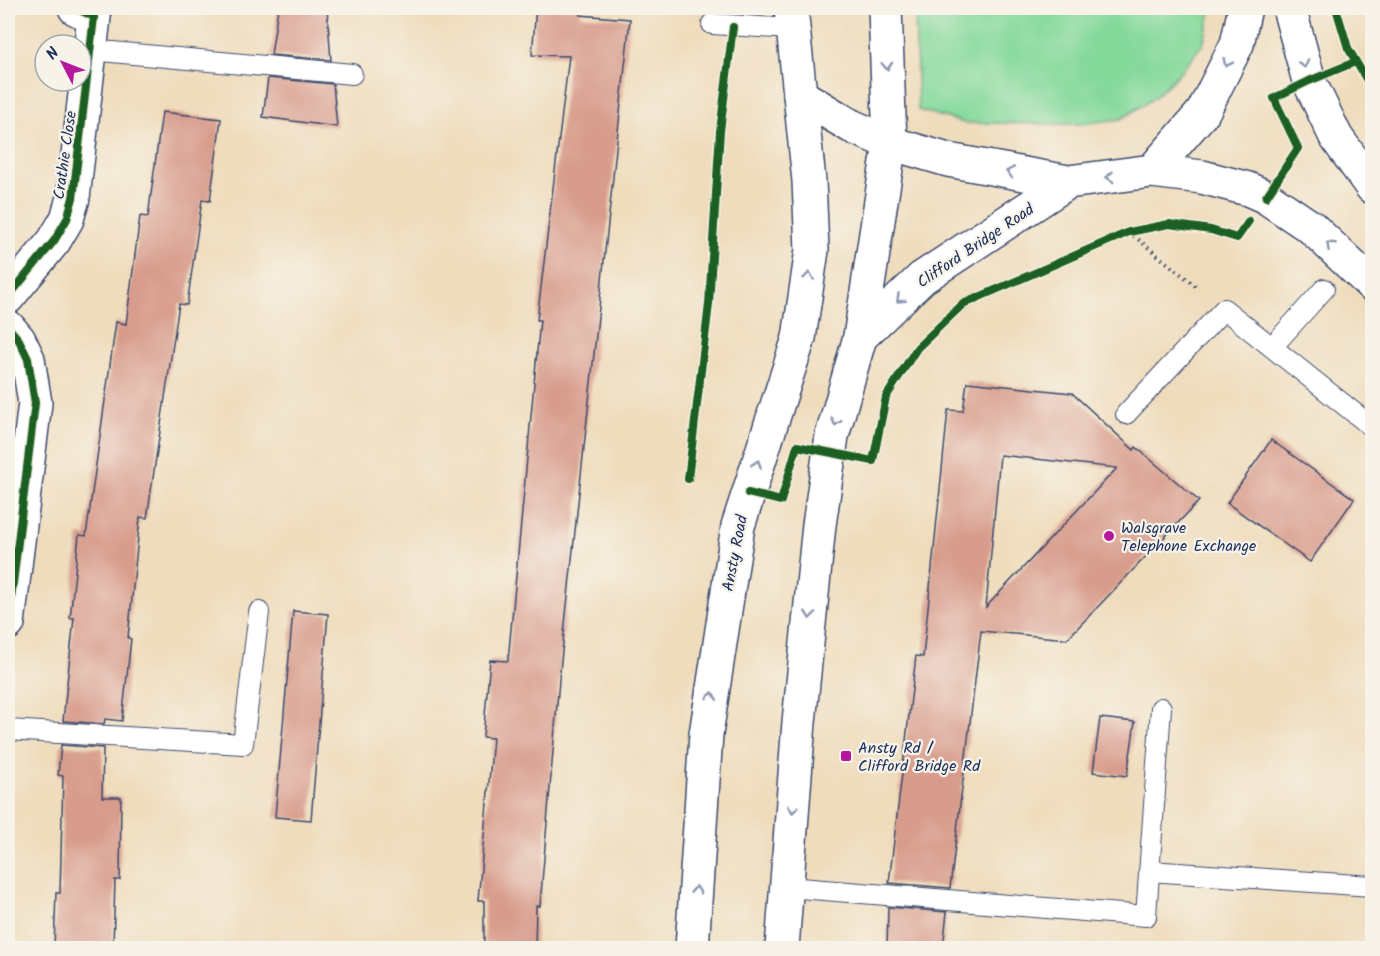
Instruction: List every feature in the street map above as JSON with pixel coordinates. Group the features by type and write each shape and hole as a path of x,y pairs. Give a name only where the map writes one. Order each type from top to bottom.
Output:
{"main road":[{"name":"Crathie Close","path":"75,8 94,17 92,33"},
{"path":"782,948 799,722 819,525 832,436 856,351 890,143 885,8"},
{"path":"1152,171 1203,112 1237,44 1245,8"},
{"path":"1289,8 1308,81 1336,137 1372,187"},
{"name":"Ansty Road","path":"692,948 706,734 738,526 799,338 812,250 809,182 791,18"},
{"name":"Crathie Close","path":"8,297 54,241 68,219 73,198 85,93"},
{"path":"801,95 851,126 890,143 948,160 1068,182 1152,171 1202,177 1248,189 1266,197 1312,228 1372,285"},
{"name":"Clifford Bridge Road","path":"856,351 922,278 1068,182"},
{"path":"8,327 19,340 28,359 35,403 8,623"}],"lane":[{"path":"712,24 791,18"},
{"path":"93,50 352,74"},
{"path":"1272,347 1324,289"},
{"path":"1126,414 1224,309 1372,427"},
{"path":"8,730 243,744 259,612"},
{"path":"787,887 1146,915 1161,708"},
{"path":"1149,871 1372,886"}],"path":[{"path":"1119,237 1139,230"},
{"path":"1129,232 1224,309"}],"green space":[{"path":"915,8 1212,8 1203,44 1154,98 1121,119 1080,124 965,123 918,110"}],"building":[{"path":"278,8 327,8 331,60 271,55"},
{"path":"536,8 582,8 580,15 630,19 559,680 540,906 536,906 535,948 484,948 484,901 478,901 493,738 483,737 490,660 508,661 540,320 537,320 569,56 532,55"},
{"path":"268,78 333,84 337,127 263,117"},
{"path":"162,112 221,119 210,201 202,200 187,305 179,304 147,518 140,517 122,721 105,719 104,724 63,721 74,618 70,618 79,535 86,536 116,322 126,324 140,216 148,217"},
{"name":"Walsgrave Telephone Exchange","path":"967,382 1072,393 1134,450 1136,447 1199,501 1067,639 981,631 950,888 889,883 916,656 923,657 948,410 963,411","holes":["1000,455 1117,468 986,607"]},
{"path":"1271,440 1354,499 1310,562 1227,503"},
{"path":"293,611 328,614 311,820 275,817"},
{"path":"1100,718 1135,722 1127,776 1093,772"},
{"path":"61,745 103,748 102,797 121,797 120,880 115,880 113,948 54,948 56,893 60,893 63,776 58,775"},
{"path":"888,907 947,912 943,948 887,948"}],"cycle path":[{"path":"8,297 54,241 67,219 73,198 94,17 75,8"},
{"path":"1336,8 1348,48 1372,89"},
{"path":"688,479 709,304 720,131 733,27"},
{"path":"1266,197 1298,148 1274,98 1355,62"},
{"path":"748,493 781,501 797,446 873,461 886,397 917,348 963,304 1129,232 1169,224 1211,230 1237,238 1249,221"},
{"path":"8,327 19,340 28,359 35,403 8,623"}],"place":[{"name":"Walsgrave Telephone Exchange","path":"1109,536"},
{"name":"Ansty Rd / Clifford Bridge Rd","path":"846,756"}]}
